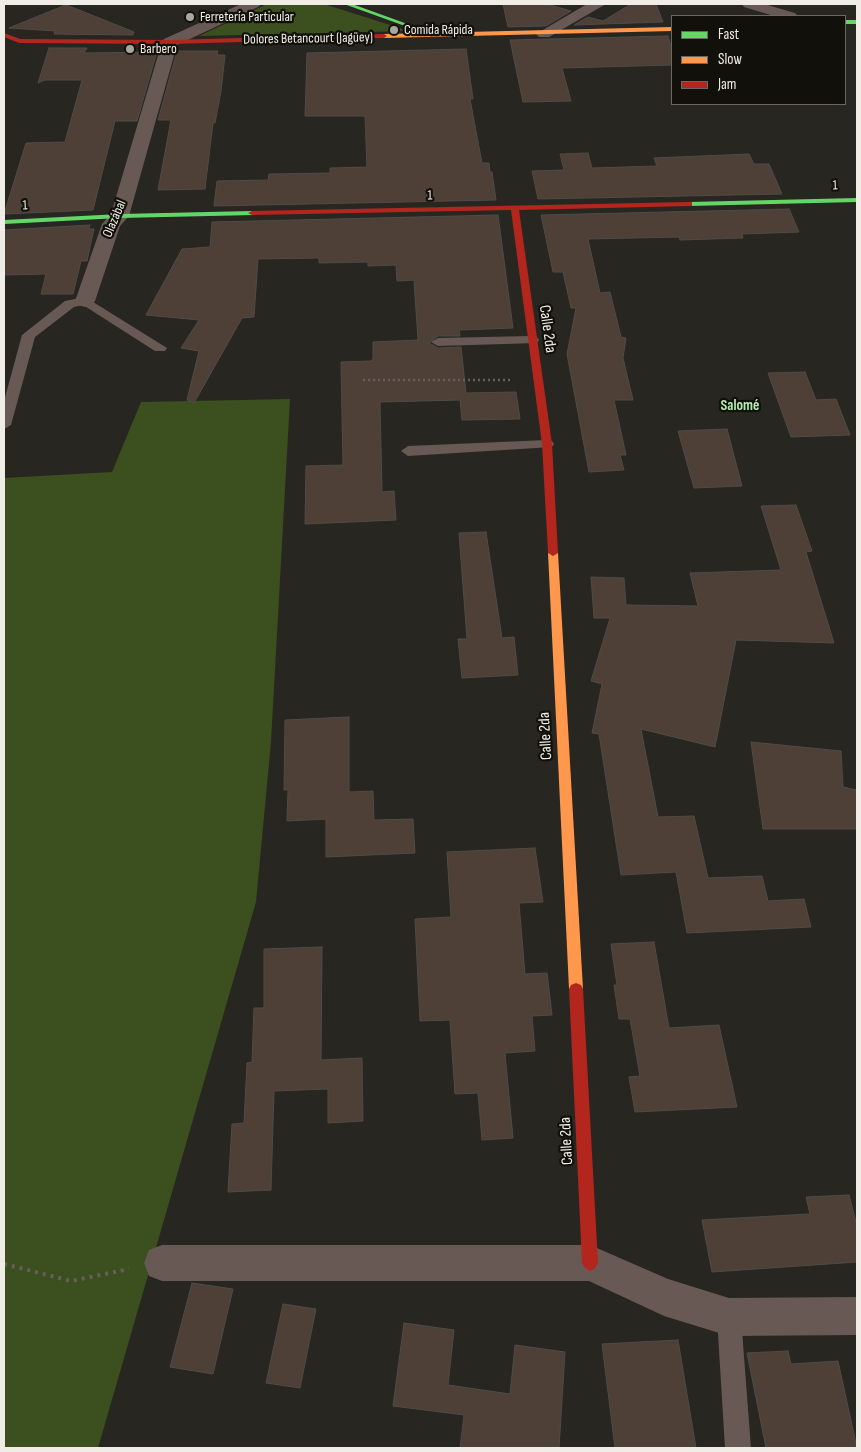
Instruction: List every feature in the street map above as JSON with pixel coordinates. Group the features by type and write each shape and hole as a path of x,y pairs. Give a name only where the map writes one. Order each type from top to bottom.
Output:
{"street":[{"path":"170,42 252,4"},
{"path":"347,4 438,36"},
{"path":"544,34 598,4"},
{"path":"749,4 787,15"},
{"name":"Dolores Betancourt (Jagüey)","path":"11,41 170,42 544,34 671,29"},
{"path":"4,35 11,41"},
{"name":"Olazábal","path":"85,301 112,224 120,216 170,42"},
{"name":"1","path":"4,222 120,216 516,209 857,200"},
{"name":"Calle 2da","path":"516,209 547,444 590,1263"},
{"path":"162,1263 590,1263 664,1297 729,1317 857,1316"}],"lane":[{"path":"4,425 29,335 70,304 85,301 160,348"},
{"path":"438,342 532,340"},
{"path":"408,451 547,444"},
{"path":"729,1317 738,1448"}],"path":[{"path":"363,380 539,379"},
{"path":"4,1264 71,1281 162,1263"}],"green space":[{"path":"267,4 324,4 409,31 199,36"},
{"path":"290,399 271,742 256,902 98,1448 4,1448 4,478 112,472 141,402"}],"building":[{"path":"64,4 134,32 133,35 54,34 55,31 9,28"},
{"path":"503,4 547,4 571,11 546,26 508,27"},
{"path":"631,4 656,4 663,22 574,25 588,17 603,21"},
{"path":"668,36 671,46 671,65 562,68 571,101 523,102 510,40"},
{"path":"49,48 87,48 84,53 157,52 137,121 115,121 93,210 4,214 26,143 65,142 82,80 45,80 38,83"},
{"path":"466,49 473,99 470,99 482,163 489,163 496,200 214,206 217,181 268,180 269,174 330,173 330,168 367,167 365,116 305,116 307,53"},
{"path":"177,51 218,51 217,55 225,55 221,91 215,123 213,123 205,189 158,190 171,120 158,120"},
{"path":"588,153 592,168 657,166 654,158 749,154 754,164 769,164 782,194 538,199 532,171 564,170 560,154"},
{"path":"789,209 799,232 742,234 743,238 680,240 679,237 588,239 600,293 610,292 621,337 626,338 623,358 633,400 614,400 626,455 620,455 624,470 589,472 567,354 576,308 571,308 563,272 553,272 541,215"},
{"path":"498,215 513,328 459,330 460,336 438,336 429,343 438,348 461,347 466,393 516,392 520,419 462,420 460,400 380,402 382,492 394,491 396,520 305,524 306,466 343,465 341,362 371,361 373,359 373,342 418,340 414,280 397,281 396,265 368,266 368,262 319,263 319,258 258,259 254,317 242,318 194,403 187,400 199,351 181,348 199,320 146,315 182,249 210,247 212,222"},
{"path":"90,225 89,229 94,229 87,261 81,261 73,294 41,294 46,274 4,275 4,230"},
{"path":"805,372 816,400 836,399 850,435 791,437 768,373"},
{"path":"727,429 742,486 694,488 678,431"},
{"path":"796,505 812,551 806,552 834,643 736,640 715,747 641,729 658,817 694,816 708,878 762,876 768,901 804,899 811,927 687,933 676,872 621,875 599,734 592,733 602,684 591,681 610,618 594,618 591,577 624,578 626,605 698,606 690,573 781,570 761,506"},
{"path":"486,532 502,638 514,637 518,675 462,678 458,639 467,639 459,533"},
{"path":"349,717 349,792 373,791 374,820 413,819 415,853 326,857 326,819 287,821 288,790 284,790 285,720"},
{"path":"751,742 841,751 843,787 857,790 857,829 763,829"},
{"path":"535,848 543,902 519,903 525,974 547,973 552,1015 532,1016 535,1051 505,1053 513,1138 482,1140 478,1093 455,1094 450,1020 420,1021 415,919 451,917 447,852"},
{"path":"654,942 669,1028 719,1025 737,1107 635,1112 629,1077 640,1076 630,1019 619,1019 614,985 617,985 611,944"},
{"path":"322,947 321,1060 362,1058 363,1121 328,1123 328,1089 274,1091 271,1190 228,1192 232,1124 244,1123 247,1063 252,1062 254,1008 264,1008 264,949"},
{"path":"849,1195 857,1226 857,1262 712,1272 702,1220 810,1214 806,1197"},
{"path":"192,1283 233,1289 213,1374 170,1367"},
{"path":"283,1304 316,1309 300,1388 266,1383"},
{"path":"404,1323 454,1330 448,1385 510,1394 515,1345 565,1352 559,1448 460,1448 464,1415 393,1406"},
{"path":"678,1340 696,1448 615,1448 602,1344"},
{"path":"788,1351 791,1364 838,1361 857,1448 766,1448 747,1353"}],"traffic: fast":[{"path":"347,4 421,30"},
{"path":"846,22 857,22"},
{"path":"689,204 857,200"},
{"path":"4,222 120,216 252,213"}],"traffic: slow":[{"path":"384,36 671,29"},
{"path":"553,553 576,989"}],"traffic: jam":[{"path":"4,35 19,41 170,42 384,36"},
{"path":"252,213 689,204"},
{"path":"515,209 547,444 553,553"},
{"path":"576,989 590,1263"}],"place":[{"name":"Ferretería Particular","path":"190,17"},
{"name":"Comida Rápida","path":"394,30"},
{"name":"Barbero","path":"130,49"}],"district":[{"name":"Salomé","path":"740,406"}]}
